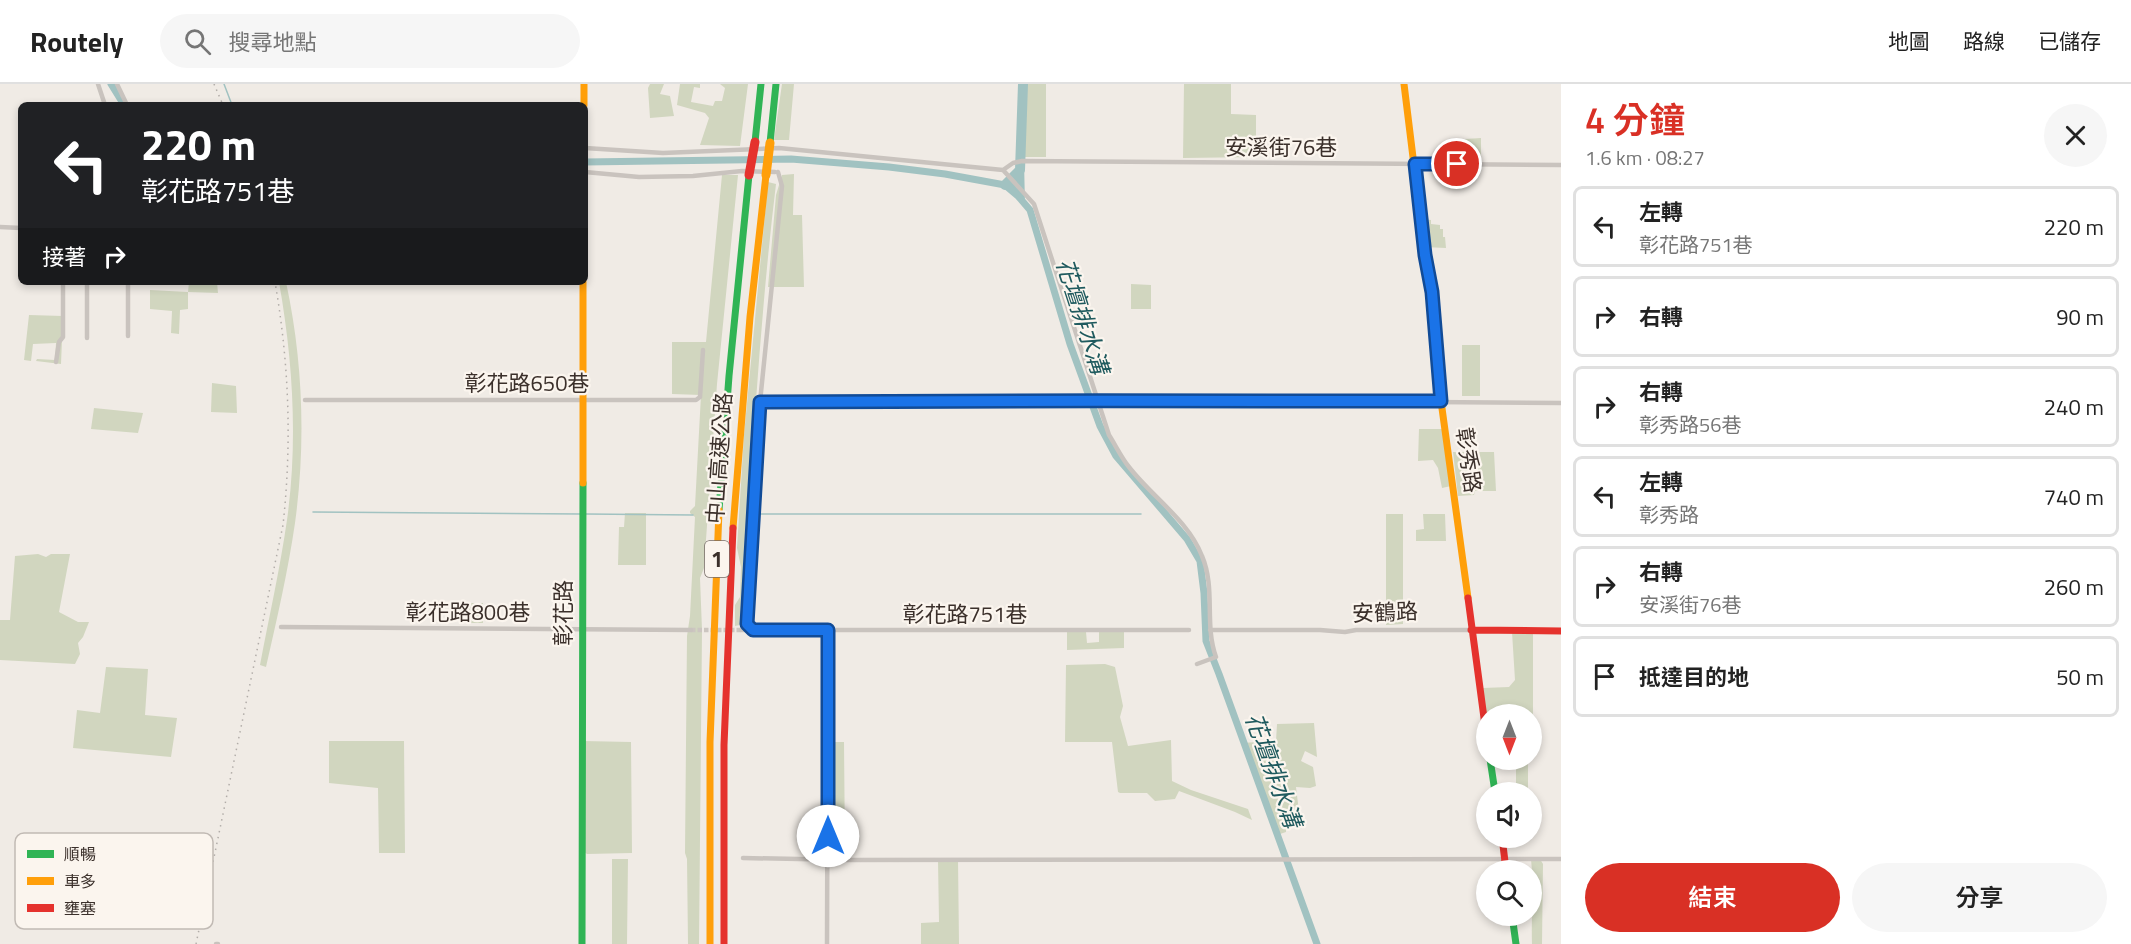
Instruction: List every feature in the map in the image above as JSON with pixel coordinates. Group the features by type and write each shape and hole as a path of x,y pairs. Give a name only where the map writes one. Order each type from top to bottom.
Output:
{"main road":[{"path":"584,84 584,102"},
{"name":"中山高速公路","path":"710,944 711,712 717,548 734,321 761,84"},
{"name":"中山高速公路","path":"724,944 723,809 737,477 752,287 773,173 770,143 776,84"},
{"name":"彰秀路","path":"1404,84 1425,255 1432,292 1441,401 1482,704"},
{"name":"彰花路","path":"582,944 584,285"},
{"name":"安鶴路","path":"1471,630 1561,631"},
{"path":"1503,848 1504,859"},
{"path":"1514,926 1516,944"}],"street":[{"path":"98,84 104,102"},
{"path":"117,84 126,102"},
{"path":"588,148 663,153 779,148 1003,170 1034,204 1109,435 1128,467 1185,527 1203,557 1211,596 1210,630 1216,657 1197,664"},
{"name":"安溪街76巷","path":"1003,170 1013,163 1022,161 1561,165"},
{"path":"588,172 639,177 693,176 742,171 773,173 782,186 760,402 747,624 753,630"},
{"path":"0,227 18,228"},
{"path":"56,362 59,342 63,337 63,285"},
{"path":"87,285 87,338"},
{"path":"128,285 128,336"},
{"name":"彰花路650巷","path":"305,400 696,400 700,397 703,350"},
{"path":"760,402 1026,402 1097,399 1561,403"},
{"name":"彰花路800巷","path":"281,627 691,630"},
{"name":"彰花路751巷","path":"741,630 1189,630"},
{"path":"827,944 828,630"},
{"name":"安鶴路","path":"1210,630 1345,632 1356,630 1471,630"},
{"path":"743,858 1561,859"}],"green space":[{"path":"650,84 664,84 660,94 670,96 674,116 650,118 648,88"},
{"path":"680,84 700,84 700,88 694,87 691,102 713,106 715,101 722,101 725,88 720,84 748,84 740,146 700,145 709,118 705,113 677,105"},
{"path":"782,84 794,84 789,140 774,140"},
{"path":"1023,84 1046,84 1046,157 1023,157"},
{"path":"1184,84 1231,84 1231,114 1256,115 1256,157 1183,158"},
{"path":"1481,138 1481,156 1464,156 1465,139"},
{"path":"794,174 793,215 802,215 804,287 768,287 776,195 782,175"},
{"path":"722,175 738,175 717,384 704,568 700,578 702,630 699,944 688,944 687,859 685,853 687,636 695,517 690,511 695,506 701,395 672,394 672,342 706,342"},
{"path":"768,182 776,184 759,357 744,607 740,625 735,626 735,605 740,597 741,567 737,548 744,435"},
{"path":"1421,219 1431,220 1431,224 1440,225 1440,229 1443,229 1446,248 1424,247"},
{"path":"1131,284 1151,285 1151,309 1131,309"},
{"path":"189,285 217,285 218,293 188,292"},
{"path":"280,285 287,285 296,342 301,402 301,463 292,541 266,667 260,665 284,538 292,461 291,371"},
{"path":"150,290 188,292 188,309 180,310 179,334 171,333 172,311 150,309"},
{"path":"29,315 63,316 61,364 36,361 37,359 55,360 56,343 33,344 31,361 24,360"},
{"path":"1462,345 1480,345 1480,396 1462,396"},
{"path":"212,383 236,386 237,413 211,412"},
{"path":"94,408 143,413 138,433 91,429"},
{"path":"1419,429 1443,429 1451,486 1442,488 1438,468 1433,460 1418,461"},
{"path":"1453,452 1494,452 1496,491 1475,491 1474,495 1458,496"},
{"path":"625,513 646,513 646,565 618,565 619,527 624,527"},
{"path":"1386,514 1403,514 1403,624 1386,625"},
{"path":"1423,514 1445,514 1446,541 1416,541 1416,530 1424,529"},
{"path":"38,554 46,557 51,554 70,554 59,612 78,622 89,622 78,643 80,654 75,664 0,660 0,620 10,620 15,556"},
{"path":"459,603 483,603 483,623 459,623"},
{"path":"1067,631 1086,632 1087,643 1099,642 1099,632 1124,632 1124,648 1067,650"},
{"path":"1512,632 1533,632 1533,704 1485,704 1483,688 1509,687 1515,680"},
{"path":"1105,664 1115,667 1123,706 1120,717 1128,746 1171,740 1172,781 1191,790 1248,809 1252,820 1179,791 1175,799 1155,801 1147,793 1120,793 1118,792 1112,742 1065,742 1066,665"},
{"path":"106,667 148,669 145,715 177,718 171,757 73,748 77,710 100,713"},
{"path":"1314,723 1317,757 1305,751 1301,761 1313,767 1316,786 1296,787 1299,812 1286,812 1286,832 1277,835 1241,743 1276,741 1277,724"},
{"path":"329,741 404,741 405,853 379,853 378,788 329,783"},
{"path":"583,741 631,742 632,853 587,854 583,851"},
{"path":"822,742 844,742 845,853 822,853"},
{"path":"1516,770 1528,770 1528,782 1516,782"},
{"path":"612,859 628,859 627,944 612,944"},
{"path":"958,859 959,944 921,944 921,923 939,922 938,860"},
{"path":"1542,862 1543,864 1542,944 1532,944 1532,926 1542,926"}],"water":[{"path":"1021,160 1024,160 1025,205 1028,212 1018,196 1005,185 1020,170"}],"waterway":[{"name":"花壇排水溝","path":"111,84 122,102"},
{"path":"224,84 231,102"},
{"path":"1005,185 1020,170 1023,84"},
{"name":"花壇排水溝","path":"588,162 791,159 945,174 1005,185 1018,196 1030,210 1070,344 1100,426 1116,456 1187,539 1200,561 1206,641 1317,944"},
{"path":"313,512 581,514"},
{"path":"586,514 693,515"},
{"path":"755,514 1141,514"}],"tunnel":[{"path":"691,630 741,630"}],"railway":[{"path":"214,84 222,102"},
{"path":"213,862 283,525 288,464 288,403 276,285"},
{"path":"196,944 199,929"}],"traffic: fast":[{"path":"755,142 761,84"},
{"path":"770,143 776,84"},
{"path":"719,510 729,376 749,175"},
{"path":"582,944 583,483"},
{"path":"1492,770 1493,782"},
{"path":"1514,926 1516,944"}],"traffic: slow":[{"path":"584,84 584,102"},
{"path":"1404,84 1425,255 1432,292 1441,401 1468,598"},
{"path":"766,175 770,143"},
{"path":"733,528 750,317 766,175"},
{"path":"583,285 583,483"},
{"path":"710,944 710,742 719,510"}],"traffic: jam":[{"path":"749,175 755,142"},
{"path":"724,944 724,745 733,528"},
{"path":"1468,598 1482,704"},
{"path":"1471,630 1561,631"},
{"path":"1503,848 1505,860"}],"route":[{"path":"828,836 828,630 753,630 747,624 760,402 1026,402 1090,399 1441,401 1432,292 1425,255 1415,164 1457,164"}]}
